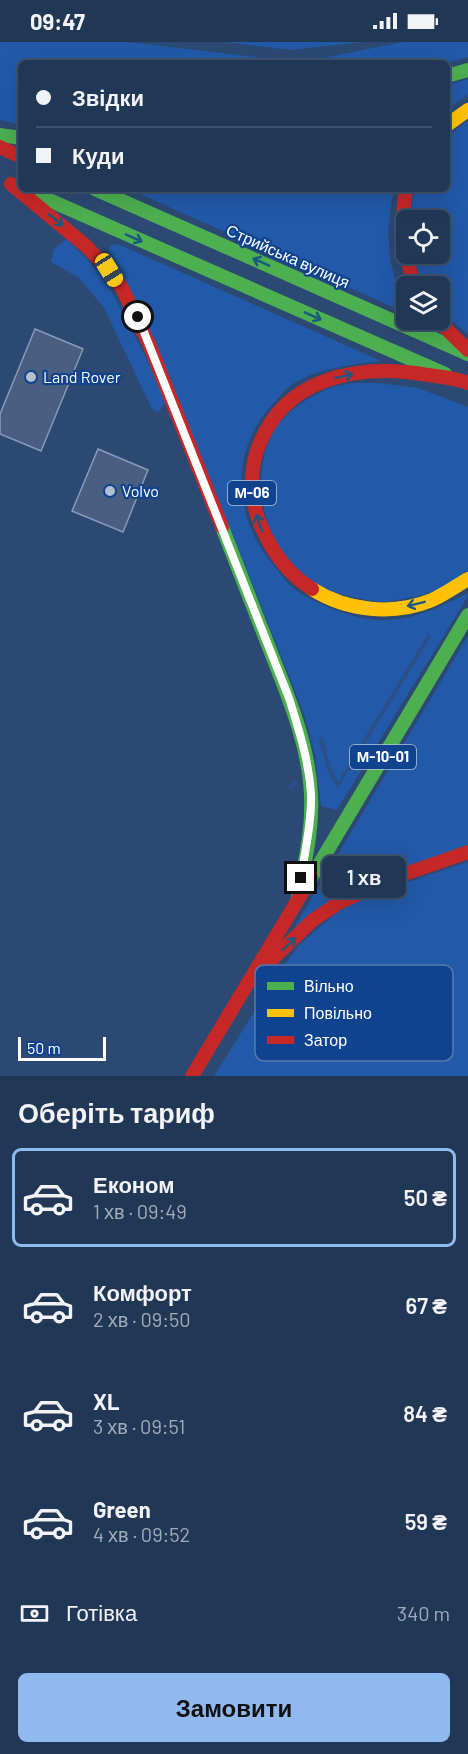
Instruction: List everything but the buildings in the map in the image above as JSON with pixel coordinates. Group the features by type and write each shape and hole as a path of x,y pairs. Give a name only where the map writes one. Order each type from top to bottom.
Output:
{"main road":[{"path":"450,75 468,70"},
{"path":"450,123 468,110"},
{"path":"0,135 18,138"},
{"path":"0,147 18,156"},
{"path":"22,192 73,234 109,270 138,317 289,698 302,738 311,795 308,835 298,899"},
{"path":"30,192 465,382"},
{"name":"Стрийська вулиця","path":"101,192 468,352"},
{"path":"405,192 401,238 406,266 410,276"},
{"path":"447,330 468,352"},
{"name":"М-06","path":"465,382 416,373 382,370 354,373 326,380 301,393 280,410 268,424 253,461 251,481 252,500 258,524 271,548 288,572 305,586 323,596 351,606 376,609 401,608 428,601 468,579"},
{"name":"М-10-01","path":"258,965 468,615"},
{"path":"267,965 313,921 340,902 399,876 468,852"},
{"name":"М-10-01","path":"192,1076 255,971"},
{"path":"247,984 255,976"}],"shaded area":[{"path":"0,42 127,42 274,59 313,60 18,60 18,124 0,120"},
{"path":"226,42 362,42 290,50"},
{"path":"403,42 468,42 468,57 450,62 450,60 313,60"},
{"path":"468,79 468,95 450,107 450,84"},
{"path":"468,120 468,334 450,319 450,276 420,276 416,264 450,264 450,210 411,210 415,192 450,192 450,135"},
{"path":"136,192 393,192 389,224 390,259 396,282 396,309"},
{"path":"67,239 104,277 166,402 158,412 152,409 104,308 79,278 51,262 54,249"},
{"path":"114,244 381,361 322,371 290,386 261,419 250,440 243,462 241,485 244,508 251,530 278,571 291,586 303,595 344,613 381,620 419,614 468,593 337,810 321,806 315,755 303,711 233,535 108,254 110,246"},
{"path":"354,383 378,383 418,388 468,407 468,570 429,593 388,602 374,602 335,592 315,583 298,570 284,554 273,536 262,496 261,475 272,434 289,413 312,397 331,388"},
{"path":"468,636 468,847 294,928"},
{"path":"468,862 468,1076 214,1076 255,1011 255,1061 453,1061 453,965 285,965 299,945 340,910 375,893"}],"waterway":[{"path":"321,739 329,769 338,785 429,636"},
{"path":"290,787 296,783"}],"traffic: fast":[{"path":"450,75 468,70"},
{"path":"0,135 18,138"},
{"path":"31,192 445,374"},
{"path":"102,192 468,354"},
{"path":"222,527 290,703 306,758 311,795 311,821 298,899"},
{"path":"311,878 468,615"}],"traffic: slow":[{"path":"450,123 468,110"},
{"path":"312,589 355,606 370,609 402,608 432,600 468,579"}],"traffic: jam":[{"path":"0,147 18,156"},
{"path":"11,184 18,190"},
{"path":"21,192 86,246 122,288 149,344 222,527"},
{"path":"406,192 403,214 404,238 412,276"},
{"path":"447,330 468,350"},
{"path":"312,589 288,569 270,545 255,508 252,489 254,460 269,426 285,406 304,391 326,380 351,374 376,371 402,372 468,383"},
{"path":"266,965 313,920 340,902 399,876 468,852"},
{"path":"259,965 311,878"},
{"path":"192,1076 255,971"}],"place":[{"name":"Land Rover","path":"31,377"},
{"name":"Volvo","path":"110,491"}],"route":[{"path":"138,317 289,698 302,738 311,795 308,835 301,878"}]}
